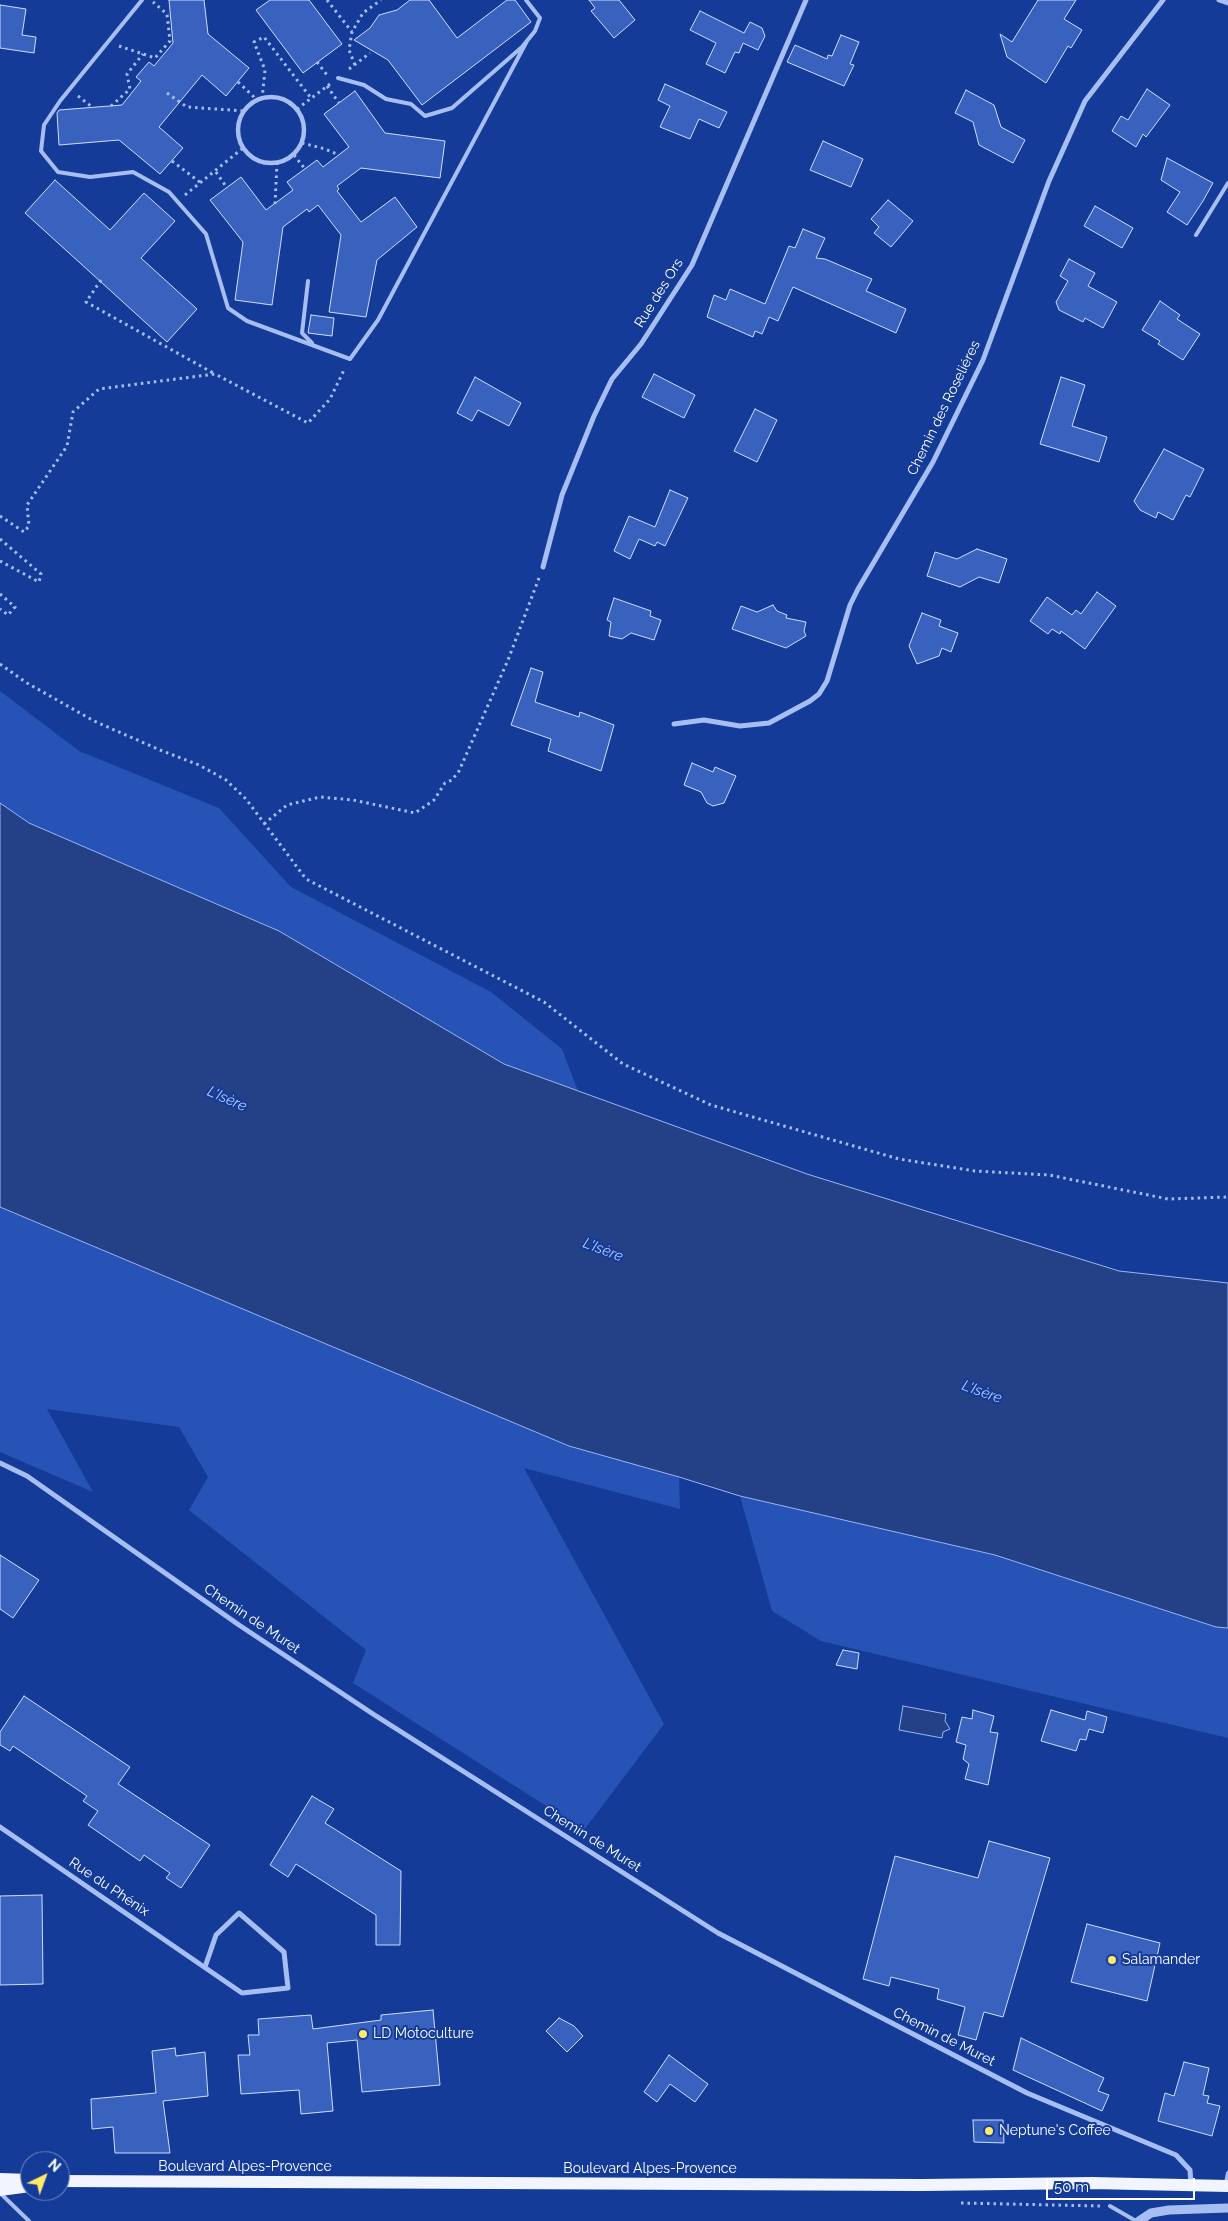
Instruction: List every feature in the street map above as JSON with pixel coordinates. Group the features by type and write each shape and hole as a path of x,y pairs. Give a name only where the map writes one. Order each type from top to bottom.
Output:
{"main road":[{"path":"0,2179 20,2180"},
{"name":"Boulevard Alpes-Provence","path":"70,2182 912,2185 1092,2183 1192,2185 1227,2182"},
{"path":"0,2191 20,2188"}],"street":[{"name":"Rue des Ors","path":"543,567 562,496 594,416 612,379 640,344 692,266 806,0"},
{"name":"Chemin des Roseliéres","path":"674,724 704,720 740,726 769,723 810,701 819,694 827,681 850,605 933,462 983,360 1049,181 1085,101 1163,0"},
{"path":"1219,0 1228,4"},
{"path":"277,97 294,106 304,121 305,131 302,143 294,155 285,161 266,163 257,160 243,148 238,130 240,120 244,111 256,101 262,99 277,97"},
{"name":"Chemin de Muret","path":"0,1463 35,1481 239,1624 373,1714 718,1933 1027,2093 1176,2155 1190,2170 1192,2185"},
{"name":"Rue du Phénix","path":"0,1827 242,1993 288,1988 284,1952 239,1913 216,1935 205,1967"},
{"path":"1138,2221 1151,2212 1228,2208"}],"lane":[{"path":"142,0 70,89 44,125 41,150 58,172 90,178 134,172 169,192 206,234 228,308 246,321 350,359 378,320 527,41"},
{"path":"338,78 364,85 386,99 411,104 425,116 452,108 527,41 535,31 540,18 526,0"},
{"path":"1196,235 1228,183"},
{"path":"308,281 302,334 314,345"},
{"path":"0,2191 30,2221"},
{"path":"1110,2206 1138,2221"}],"path":[{"path":"108,42 155,58 170,41 167,14 150,0"},
{"path":"327,0 352,32"},
{"path":"355,65 349,50 352,32 363,13 381,0"},
{"path":"262,99 265,70 254,42 264,36 311,98"},
{"path":"111,106 130,89 127,74 143,54"},
{"path":"317,62 333,82"},
{"path":"238,82 254,96 256,101"},
{"path":"326,86 339,103"},
{"path":"70,89 92,107"},
{"path":"167,93 186,107 244,111"},
{"path":"302,143 339,155"},
{"path":"177,201 216,172 243,148"},
{"path":"294,155 305,169"},
{"path":"172,161 201,183"},
{"path":"274,204 277,163"},
{"path":"216,172 227,188"},
{"path":"101,280 86,302 308,423 330,399 350,359"},
{"path":"0,516 24,532 29,526 27,505 67,446 73,412 99,389 215,374"},
{"path":"0,539 41,574 39,582 0,561"},
{"path":"264,824 287,805 320,797 353,800 415,813 434,800 445,783 452,780 459,771 508,660 543,567"},
{"path":"0,594 15,607 8,614 0,609"},
{"path":"0,664 27,683 94,720 160,750 199,765 226,780 246,799 306,880 544,1002 623,1064 711,1105 899,1159 975,1171 1049,1175 1168,1199 1228,1197"},
{"path":"956,2202 1110,2206"}],"shaded area":[{"path":"0,691 79,751 219,808 291,887 491,992 562,1049 578,1091 504,1064 279,931 29,823 0,803"},
{"path":"0,1207 569,1446 679,1477 680,1509 524,1468 664,1724 584,1830 353,1683 366,1650 189,1510 208,1477 179,1427 47,1409 93,1492 0,1452"},
{"path":"740,1496 995,1555 1215,1627 1228,1628 1228,1738 821,1641 772,1611"}],"water":[{"name":"L'Isère","path":"0,803 29,823 279,931 504,1064 807,1174 1119,1271 1228,1283 1228,1628 1216,1627 995,1555 740,1496 569,1446 0,1207"},
{"path":"903,1706 946,1714 945,1721 950,1729 943,1732 942,1738 899,1730"}],"building":[{"path":"169,0 204,0 208,34 249,68 226,96 202,75 159,127 183,148 160,174 119,140 59,145 57,113 59,110 122,105 141,81 136,77 149,62 154,66 173,43"},
{"path":"270,0 309,0 342,44 303,73 256,10"},
{"path":"410,0 429,0 457,38 507,0 515,0 531,22 422,105 388,60 354,40 370,28 379,15 397,10"},
{"path":"589,0 619,0 635,20 614,38 591,11 595,8"},
{"path":"1038,0 1076,0 1064,19 1082,30 1071,48 1068,46 1046,83 1007,57 1000,34 1012,42"},
{"path":"0,5 26,9 22,35 36,37 34,53 0,48"},
{"path":"700,11 744,33 750,22 762,28 765,36 758,50 743,43 739,53 735,52 725,73 706,64 716,43 690,30"},
{"path":"841,35 859,42 850,64 854,65 844,86 787,62 795,45 827,59 828,55 832,56"},
{"path":"665,84 727,112 719,128 699,119 690,139 660,127 670,106 658,100"},
{"path":"1147,89 1170,105 1146,137 1143,134 1136,147 1112,131 1121,116 1128,120"},
{"path":"966,90 994,105 1001,127 1025,140 1013,163 979,145 973,122 955,113"},
{"path":"355,91 385,133 445,141 440,178 361,168 337,186 339,189 337,191 361,222 395,197 417,227 377,260 366,317 329,312 341,235 318,205 309,212 307,209 283,227 272,305 235,300 243,242 210,200 241,177 266,210 293,190 287,182 317,160 323,167 349,147 324,114"},
{"path":"823,141 863,159 851,187 810,170"},
{"path":"1167,158 1213,183 1187,225 1167,212 1180,192 1161,180"},
{"path":"55,180 110,230 144,193 175,221 141,258 197,309 167,342 25,213"},
{"path":"888,200 913,221 891,247 874,233 879,227 871,219"},
{"path":"1095,206 1133,228 1122,248 1084,226"},
{"path":"803,229 825,238 816,258 825,259 872,279 866,291 906,309 896,333 793,287 778,321 769,317 762,334 755,331 753,337 707,317 714,295 726,300 730,289 765,304 789,246 795,248"},
{"path":"1069,259 1095,273 1088,286 1117,302 1103,328 1085,318 1083,322 1059,310 1056,302 1068,281 1060,276"},
{"path":"1160,301 1180,315 1177,319 1200,334 1183,360 1158,344 1160,341 1142,330"},
{"path":"311,315 334,318 332,336 308,333"},
{"path":"654,374 695,395 684,418 642,397"},
{"path":"475,377 521,403 509,426 478,410 472,421 457,413"},
{"path":"1061,377 1085,385 1072,426 1107,437 1099,462 1040,444"},
{"path":"755,409 777,420 757,462 734,451"},
{"path":"1164,449 1204,469 1190,497 1186,495 1173,520 1158,512 1156,518 1140,510 1134,501"},
{"path":"670,490 688,498 665,546 657,542 655,546 639,539 630,559 614,551 629,516 655,527"},
{"path":"977,549 1007,559 999,583 979,577 960,587 927,576 935,552 957,559"},
{"path":"1097,592 1116,606 1085,649 1061,631 1060,634 1052,629 1048,634 1030,621 1047,597 1072,615 1076,610 1081,614"},
{"path":"614,598 651,611 650,616 661,620 654,640 631,633 622,639 609,636 611,622 607,620"},
{"path":"773,605 777,611 787,615 786,618 806,622 804,631 806,636 786,648 732,629 741,606 757,612"},
{"path":"922,613 941,620 939,626 958,633 951,652 942,648 939,656 917,664 909,646"},
{"path":"531,668 543,672 535,702 579,717 580,712 614,725 601,771 548,751 551,739 511,725"},
{"path":"692,763 713,772 715,767 736,776 724,803 713,806 707,803 701,792 684,785"},
{"path":"0,1555 39,1580 13,1618 0,1609"},
{"path":"843,1650 859,1653 857,1669 836,1665"},
{"path":"24,1696 130,1767 118,1784 210,1845 181,1888 166,1878 170,1873 144,1855 140,1861 88,1825 98,1811 83,1801 87,1796 13,1746 10,1751 0,1745 0,1732"},
{"path":"973,1710 994,1716 990,1732 998,1733 988,1785 965,1779 969,1764 963,1759 966,1745 956,1742 962,1717 972,1719"},
{"path":"1051,1710 1085,1720 1087,1711 1107,1717 1103,1733 1089,1729 1086,1740 1080,1739 1076,1751 1041,1741"},
{"path":"312,1796 334,1809 325,1823 401,1871 400,1945 376,1945 376,1915 296,1864 288,1877 270,1865"},
{"path":"989,1841 1050,1858 1003,2017 984,2012 976,2040 958,2035 965,2007 937,1999 939,1989 891,1977 889,1986 863,1979 895,1856 978,1878"},
{"path":"42,1895 43,1984 0,1985 0,1896"},
{"path":"1087,1924 1160,1943 1147,2001 1071,1982"},
{"path":"433,2010 440,2085 362,2092 357,2040 327,2043 333,2111 301,2114 299,2090 241,2094 238,2055 250,2055 248,2035 259,2035 258,2019 311,2015 313,2029 381,2020 381,2015"},
{"path":"559,2018 574,2026 583,2036 567,2052 546,2031"},
{"path":"1021,2038 1104,2078 1098,2091 1109,2095 1102,2111 1013,2070"},
{"path":"175,2048 176,2056 205,2052 208,2096 163,2101 170,2153 115,2153 113,2127 92,2129 91,2099 156,2093 152,2051"},
{"path":"669,2055 708,2084 695,2102 670,2084 657,2102 644,2092"},
{"path":"1184,2062 1209,2068 1203,2095 1209,2096 1207,2103 1220,2106 1212,2136 1158,2121 1165,2093 1174,2096"},
{"name":"Neptune's Coffee","path":"973,2120 1003,2120 1004,2143 974,2142"}],"place":[{"name":"Salamander","path":"1112,1960"},
{"name":"LD Motoculture","path":"363,2034"},
{"name":"Neptune's Coffee","path":"989,2131"}]}
